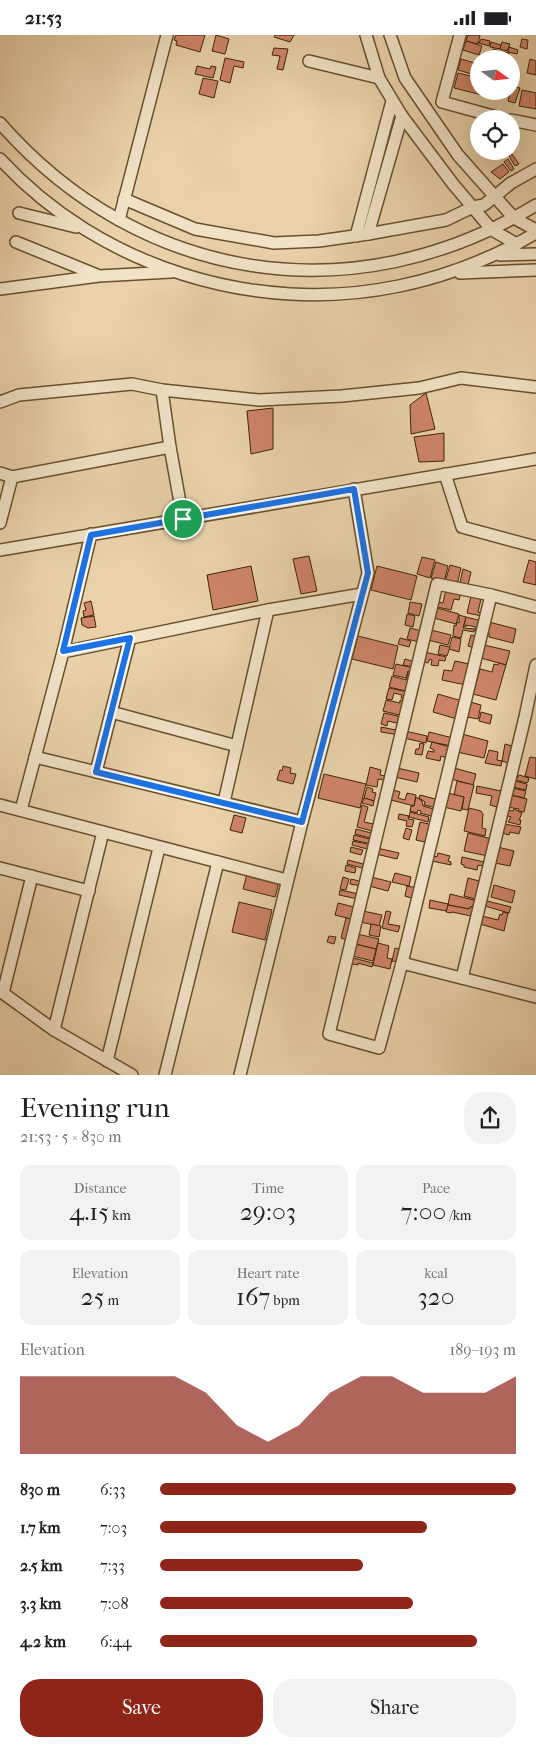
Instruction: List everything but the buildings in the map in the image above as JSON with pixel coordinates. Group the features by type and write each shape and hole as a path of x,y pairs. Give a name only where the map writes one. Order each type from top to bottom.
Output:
{"street":[{"path":"119,220 166,35"},
{"path":"366,35 379,78 402,117 492,230 517,244"},
{"path":"0,159 43,199 84,229 128,253 175,272 207,281 248,290 315,295 374,291 407,285 448,274 517,244 536,231 514,218 458,155 405,78 390,35"},
{"path":"460,35 442,101 473,110"},
{"path":"310,61 379,78"},
{"path":"362,235 392,101"},
{"path":"362,235 402,117"},
{"path":"520,122 536,125"},
{"path":"0,123 32,157 89,203 154,238 201,254 249,265 298,270 348,269 398,262 446,249 492,230 536,205"},
{"path":"124,199 195,229 274,243 319,241 446,220 473,207 484,205 511,183 536,169"},
{"path":"19,213 84,229"},
{"path":"16,242 98,276"},
{"path":"494,255 536,254"},
{"path":"448,274 536,270"},
{"path":"0,289 98,276 175,272"},
{"path":"0,402 19,395 132,384 162,390 258,400 342,396 420,388 461,378 536,387"},
{"path":"162,390 183,519"},
{"path":"0,473 12,477 170,447"},
{"path":"0,550 536,459"},
{"path":"445,474 462,527 536,547"},
{"path":"0,523 12,477"},
{"path":"240,1075 302,822 368,573 354,489"},
{"path":"20,810 36,757 91,535"},
{"path":"491,595 402,963 379,1048 329,1034 436,584 491,595 536,607"},
{"path":"63,651 268,610 362,594"},
{"path":"224,802 268,610"},
{"path":"96,772 130,638"},
{"path":"462,978 531,719 536,665"},
{"path":"111,712 237,746"},
{"path":"36,757 302,822"},
{"path":"0,805 159,848 288,880"},
{"path":"54,1030 104,832"},
{"path":"107,1061 159,848"},
{"path":"166,1075 218,862"},
{"path":"0,868 89,891"},
{"path":"32,876 2,992 54,1030 132,1075"},
{"path":"402,963 536,997"}],"route":[{"path":"354,489 368,573 302,822 96,772 130,638 63,651 91,535 183,519 354,489"}]}
